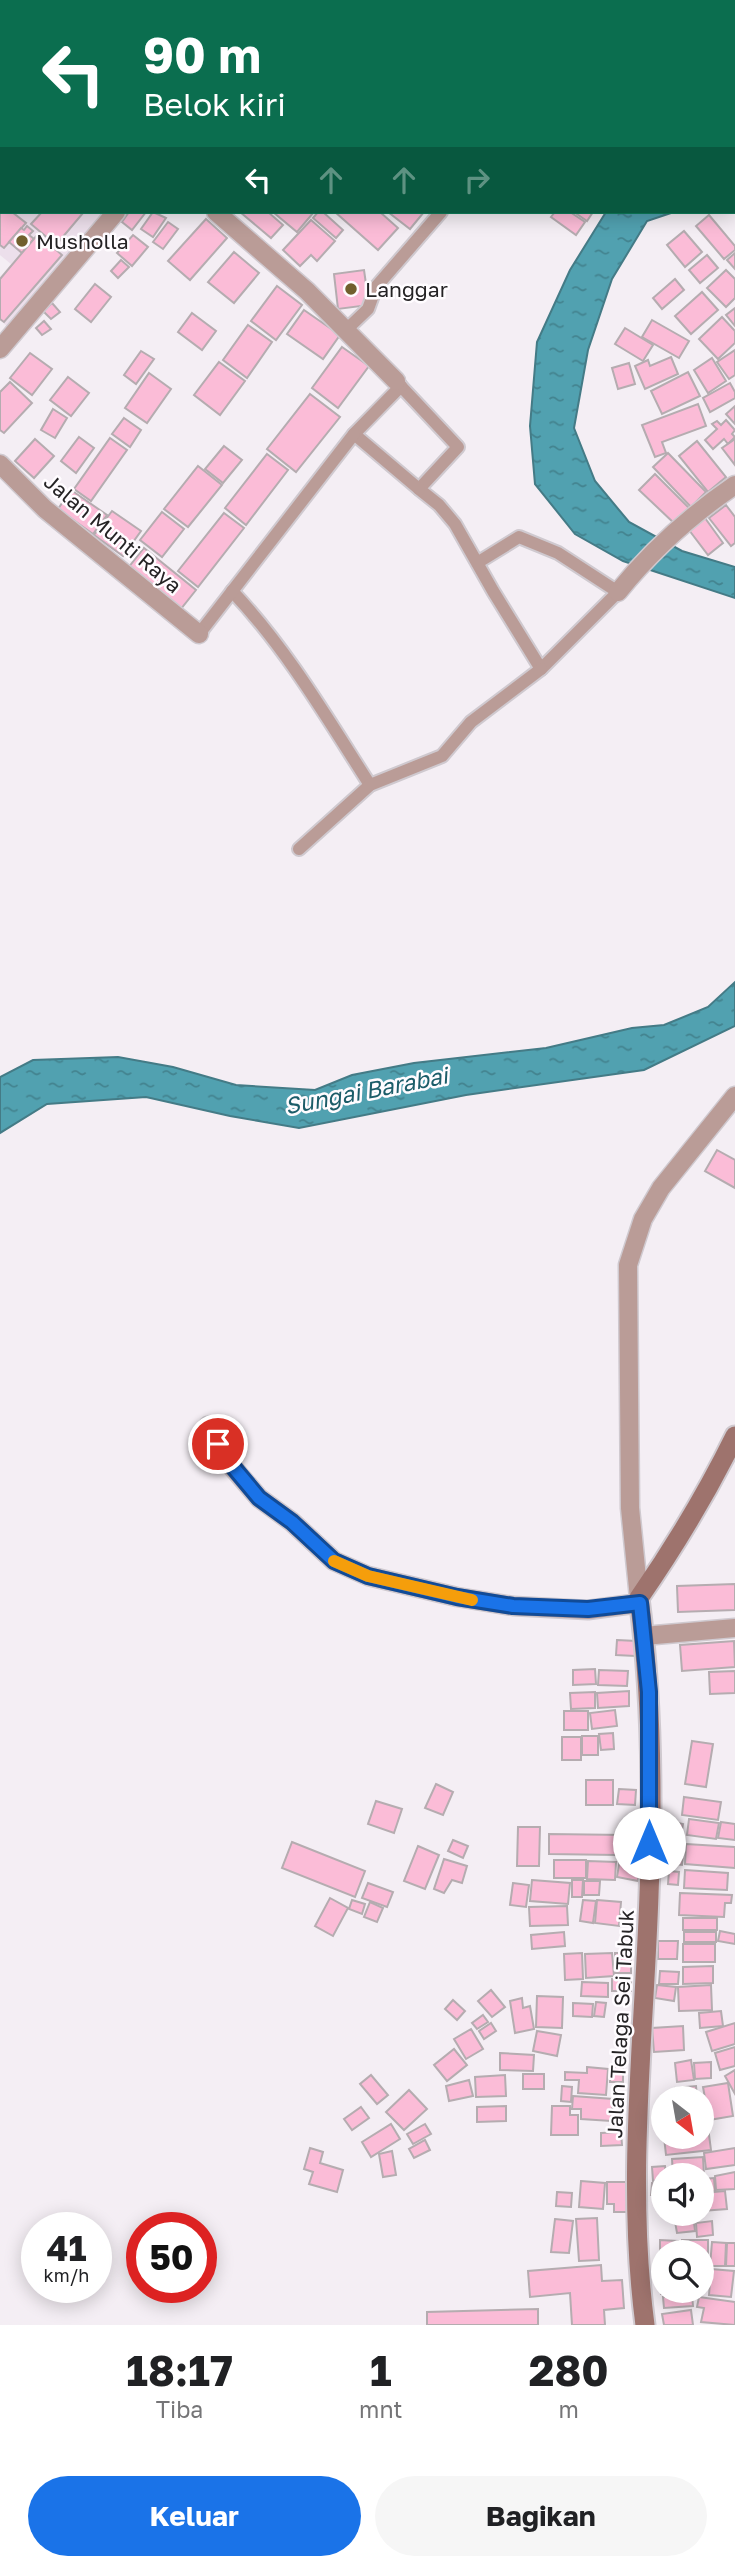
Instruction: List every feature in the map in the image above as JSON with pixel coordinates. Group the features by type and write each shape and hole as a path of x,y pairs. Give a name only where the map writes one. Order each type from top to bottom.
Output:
{"main road":[{"path":"640,1601 677,1543 735,1436"},
{"name":"Jalan Telaga Sei Tabuk","path":"640,1601 649,1692 649,1893 637,2125 639,2276 645,2325"}],"street":[{"path":"0,349 114,214"},
{"path":"218,214 307,291 458,447 419,489"},
{"path":"346,330 368,309 376,287 439,214"},
{"path":"199,634 354,434 398,384"},
{"path":"354,434 439,505 455,524 541,668"},
{"name":"Jalan Munti Raya","path":"0,464 45,509 199,634"},
{"path":"299,849 370,785 442,756 471,722 541,668 618,592 641,564 703,507 735,485"},
{"path":"477,563 519,537 558,553 618,592"},
{"path":"232,591 264,624 299,673 370,785"},
{"path":"208,1426 229,1462 259,1498 292,1522 334,1561 368,1576 457,1597 513,1606 588,1609 640,1601 630,1508 628,1265 643,1219 661,1188 735,1096"},
{"path":"644,1636 735,1628"}],"shaded area":[{"path":"0,214 104,214 9,328 0,320 0,277 11,264 0,255"}],"water":[{"path":"605,214 668,214 647,221 612,279 588,350 574,428 595,481 629,522 682,551 735,567 735,598 623,561 575,534 535,484 530,426 537,342 570,270"},
{"name":"Sungai Barabai","path":"735,982 735,1026 644,1070 466,1095 299,1128 146,1097 47,1104 0,1133 0,1077 33,1060 118,1057 173,1067 236,1085 315,1090 352,1075 414,1063 546,1048 632,1028 664,1025 708,1007"}],"building":[{"path":"0,214 15,214 26,223 4,248 0,245"},
{"path":"40,214 82,214 56,245 31,224"},
{"path":"128,214 144,214 132,230 122,222"},
{"path":"152,214 166,218 153,237 141,229"},
{"path":"242,214 270,214 283,225 271,238"},
{"path":"275,214 312,214 297,232"},
{"path":"316,214 325,214 343,230 336,238 313,218"},
{"path":"337,214 382,214 398,228 378,250"},
{"path":"391,214 422,214 410,229"},
{"path":"553,214 573,214 585,222 576,235 551,217"},
{"path":"577,214 592,214 587,221"},
{"path":"709,215 735,246 735,250 724,259 696,226"},
{"path":"206,219 227,238 190,280 168,261"},
{"path":"311,220 335,241 317,261 311,255 300,266 283,250"},
{"path":"168,222 178,229 163,249 153,242"},
{"name":"Musholla","path":"27,226 33,231 29,235 34,239 22,253 9,242 21,228 24,230"},
{"path":"684,231 702,252 685,267 667,245"},
{"path":"38,234 62,255 4,322 0,319 0,279"},
{"path":"133,235 148,247 132,266 117,253"},
{"path":"234,252 259,273 234,303 208,282"},
{"path":"735,253 735,269 727,260"},
{"path":"707,255 718,268 700,283 689,270"},
{"path":"121,260 129,267 118,278 111,271"},
{"name":"Langgar","path":"364,270 369,305 338,309 334,274"},
{"path":"726,270 735,279 735,298 726,307 707,288"},
{"path":"675,279 684,290 662,309 653,298"},
{"path":"95,284 111,297 91,322 75,309"},
{"path":"277,286 302,305 276,340 251,321"},
{"path":"702,292 718,310 691,334 675,316"},
{"path":"52,303 60,312 51,319 43,311"},
{"path":"735,308 735,326 726,315"},
{"path":"304,310 340,335 323,359 287,334"},
{"path":"192,313 216,331 202,350 178,332"},
{"path":"722,317 735,331 735,343 718,359 699,339"},
{"path":"652,320 689,341 679,358 642,337"},
{"path":"44,321 51,329 42,335 36,328"},
{"path":"248,325 272,342 247,378 223,360"},
{"path":"625,328 653,345 643,361 615,344"},
{"path":"342,347 369,366 338,408 312,388"},
{"path":"735,350 735,375 729,379 717,362"},
{"path":"141,351 154,359 136,384 124,375"},
{"path":"30,353 52,369 32,395 10,378"},
{"path":"671,357 678,374 645,389 635,366 648,360 650,366"},
{"path":"712,358 726,381 708,393 694,370"},
{"path":"219,362 245,381 220,415 194,395"},
{"path":"629,363 635,384 618,389 612,368"},
{"path":"688,372 700,396 662,414 651,391"},
{"path":"149,373 171,389 147,423 125,408"},
{"path":"68,377 89,393 71,416 50,400"},
{"path":"10,382 32,403 4,433 0,430 0,392"},
{"path":"730,383 735,398 710,412 703,398"},
{"path":"310,394 340,417 296,472 267,449"},
{"path":"698,404 706,426 662,442 666,453 655,457 642,425"},
{"path":"735,406 735,424 726,414"},
{"path":"53,409 67,418 55,438 41,430"},
{"path":"124,418 141,430 130,447 112,434"},
{"path":"726,420 735,430 732,434 735,437 728,444 724,439 713,449 705,440 717,429 712,424 717,421 721,425"},
{"path":"79,437 94,448 76,473 61,461"},
{"path":"110,438 127,450 91,501 74,489"},
{"path":"35,439 54,456 34,478 15,461"},
{"path":"735,439 735,465 722,448"},
{"path":"697,441 726,477 708,492 679,456"},
{"path":"224,446 242,460 223,483 205,469"},
{"path":"668,453 706,492 691,507 653,467"},
{"path":"267,454 288,470 246,525 225,508"},
{"path":"198,466 222,485 188,527 164,509"},
{"path":"655,474 690,509 675,524 639,490"},
{"path":"71,490 107,515 93,534 58,509"},
{"path":"726,505 735,517 735,543 731,546 709,518"},
{"path":"112,511 141,531 123,556 94,535"},
{"path":"162,512 184,529 162,557 140,540"},
{"path":"224,513 244,528 198,587 178,571"},
{"path":"705,518 723,543 708,555 689,530"},
{"path":"144,548 196,590 180,610 128,568"},
{"path":"717,1150 735,1160 735,1188 705,1171"},
{"path":"735,1584 735,1610 678,1612 677,1586"},
{"path":"617,1640 636,1641 635,1656 616,1655"},
{"path":"734,1641 735,1667 682,1671 680,1645"},
{"path":"595,1669 596,1684 573,1685 573,1670"},
{"path":"599,1670 628,1671 627,1686 598,1685"},
{"path":"735,1671 735,1693 710,1694 709,1672"},
{"path":"629,1691 629,1706 598,1708 597,1693"},
{"path":"595,1692 595,1708 571,1709 570,1693"},
{"path":"615,1710 617,1726 592,1729 590,1713"},
{"path":"564,1711 588,1711 588,1730 564,1730"},
{"path":"613,1733 614,1749 601,1750 599,1734"},
{"path":"582,1736 598,1736 598,1755 582,1755"},
{"path":"562,1737 581,1737 581,1760 562,1760"},
{"path":"692,1741 713,1744 706,1787 685,1784"},
{"path":"586,1780 613,1780 613,1805 586,1805"},
{"path":"436,1784 453,1792 443,1815 425,1808"},
{"path":"619,1789 636,1790 635,1805 617,1804"},
{"path":"684,1797 721,1802 718,1820 682,1815"},
{"path":"376,1801 402,1809 394,1833 368,1824"},
{"path":"689,1819 719,1823 716,1839 687,1835"},
{"path":"668,1821 683,1824 681,1836 666,1833"},
{"path":"721,1822 735,1824 735,1840 718,1838"},
{"path":"518,1827 540,1827 539,1866 517,1866"},
{"path":"549,1834 625,1835 624,1848 617,1848 617,1855 549,1854"},
{"path":"453,1840 468,1846 463,1858 448,1851"},
{"path":"292,1842 365,1871 355,1897 282,1868"},
{"path":"686,1844 735,1847 735,1868 685,1864"},
{"path":"661,1845 684,1847 682,1865 659,1862"},
{"path":"418,1846 439,1855 425,1889 404,1881"},
{"path":"620,1858 641,1862 638,1881 617,1877"},
{"path":"444,1859 467,1866 462,1883 452,1880 444,1893 434,1889"},
{"path":"554,1860 586,1860 586,1878 554,1878"},
{"path":"588,1861 616,1862 615,1880 587,1879"},
{"path":"685,1870 728,1873 727,1890 684,1888"},
{"path":"669,1871 679,1872 678,1885 668,1884"},
{"path":"532,1880 570,1883 568,1904 530,1901"},
{"path":"572,1880 583,1880 582,1897 572,1897"},
{"path":"584,1881 600,1881 599,1895 584,1895"},
{"path":"368,1883 393,1892 387,1907 362,1898"},
{"path":"513,1883 529,1885 526,1907 510,1905"},
{"path":"680,1893 732,1895 731,1903 725,1903 724,1917 679,1915"},
{"path":"330,1898 348,1908 333,1936 315,1926"},
{"path":"352,1900 365,1904 362,1914 349,1909"},
{"path":"583,1900 596,1901 593,1923 580,1921"},
{"path":"597,1900 621,1902 619,1926 595,1923"},
{"path":"370,1902 383,1908 377,1922 364,1917"},
{"path":"567,1906 568,1925 530,1926 529,1907"},
{"path":"683,1918 717,1918 717,1930 683,1930"},
{"path":"720,1931 735,1934 735,1944 718,1941"},
{"path":"564,1932 565,1946 532,1949 531,1935"},
{"path":"684,1932 716,1932 716,1942 684,1942"},
{"path":"658,1941 678,1941 677,1959 658,1959"},
{"path":"683,1944 715,1944 715,1962 683,1962"},
{"path":"582,1953 583,1979 565,1980 564,1954"},
{"path":"612,1953 614,1976 586,1978 585,1954"},
{"path":"615,1953 631,1953 631,1973 615,1973"},
{"path":"713,1966 713,1983 683,1984 683,1967"},
{"path":"660,1971 679,1972 678,1984 659,1984"},
{"path":"612,1979 631,1979 631,1991 612,1991"},
{"path":"582,1982 608,1983 608,1997 581,1996"},
{"path":"657,1985 676,1987 674,2001 655,1998"},
{"path":"711,1985 712,2010 679,2011 678,1987"},
{"path":"491,1990 505,2007 492,2017 478,2001"},
{"path":"537,1996 563,1997 562,2028 536,2027"},
{"path":"522,1998 523,2008 530,2006 534,2029 515,2033 510,2001"},
{"path":"453,2000 465,2011 457,2020 445,2009"},
{"path":"596,2002 606,2003 604,2017 594,2016"},
{"path":"573,2003 593,2004 592,2017 573,2016"},
{"path":"721,2011 723,2026 700,2028 699,2013"},
{"path":"483,2015 488,2022 477,2029 472,2023"},
{"path":"491,2023 496,2031 484,2039 479,2031"},
{"path":"735,2023 735,2044 712,2051 706,2032"},
{"path":"683,2026 684,2050 654,2052 652,2028"},
{"path":"471,2029 483,2049 466,2059 454,2039"},
{"path":"537,2031 561,2035 557,2056 533,2051"},
{"path":"735,2047 735,2066 720,2070 715,2053"},
{"path":"454,2049 467,2065 447,2081 434,2065"},
{"path":"500,2053 534,2055 533,2071 500,2070"},
{"path":"691,2060 694,2080 677,2082 675,2063"},
{"path":"711,2062 711,2078 695,2079 694,2063"},
{"path":"587,2067 608,2069 606,2095 578,2093 579,2080 565,2080 565,2072 587,2073"},
{"path":"611,2067 623,2067 623,2082 610,2082"},
{"path":"735,2070 735,2094 725,2076"},
{"path":"523,2074 544,2074 544,2089 523,2089"},
{"path":"371,2075 388,2095 377,2104 360,2084"},
{"path":"505,2075 506,2096 476,2097 475,2077"},
{"path":"469,2080 473,2096 449,2101 446,2086"},
{"path":"728,2083 733,2116 714,2119 714,2086 709,2086"},
{"path":"562,2086 572,2087 571,2102 561,2101"},
{"path":"409,2090 427,2109 404,2130 386,2112"},
{"path":"573,2096 613,2099 611,2121 581,2119 581,2109 572,2109"},
{"path":"506,2106 506,2121 477,2122 477,2107"},
{"path":"552,2106 570,2106 570,2115 578,2115 578,2135 551,2135"},
{"path":"361,2107 369,2118 352,2130 344,2119"},
{"path":"391,2124 400,2139 371,2157 362,2142"},
{"path":"425,2124 431,2134 413,2144 407,2134"},
{"path":"621,2132 622,2145 601,2146 601,2133"},
{"path":"425,2140 430,2150 414,2158 409,2149"},
{"path":"310,2148 323,2152 320,2163 343,2170 337,2192 309,2184 313,2172 304,2169"},
{"path":"735,2148 735,2165 714,2168 714,2163 705,2163 704,2153"},
{"path":"665,2149 711,2150 666,2155"},
{"path":"392,2151 396,2175 383,2177 379,2154"},
{"path":"703,2157 703,2163 672,2163 672,2159"},
{"path":"735,2172 735,2189 716,2190 715,2176"},
{"path":"581,2181 605,2183 603,2209 579,2207"},
{"path":"607,2182 627,2182 627,2212 614,2212 614,2204 607,2204"},
{"path":"725,2191 727,2209 714,2210 714,2192"},
{"path":"557,2192 572,2193 571,2207 556,2206"},
{"path":"597,2218 599,2260 579,2261 576,2219"},
{"path":"555,2219 573,2221 569,2253 551,2252"},
{"path":"676,2226 694,2226 695,2231 677,2233"},
{"path":"696,2226 712,2226 713,2235 697,2237"},
{"path":"714,2242 726,2243 725,2266 714,2266"},
{"path":"727,2243 735,2243 735,2266 726,2266"},
{"path":"601,2265 602,2281 622,2280 624,2308 604,2310 605,2325 572,2325 570,2293 530,2297 528,2271"},
{"path":"714,2269 734,2271 731,2297 714,2295"},
{"path":"714,2299 735,2302 735,2325 701,2322 704,2308 697,2307 698,2303 714,2303"},
{"path":"664,2303 693,2303 693,2306 664,2308"},
{"path":"538,2309 538,2325 427,2325 427,2312"},
{"path":"691,2310 693,2325 664,2325 662,2314"}],"slow traffic":[{"path":"334,1561 368,1576 472,1600"}],"place":[{"name":"Musholla","path":"22,241"},
{"name":"Langgar","path":"351,289"}],"route":[{"path":"218,1444 229,1462 259,1498 292,1522 334,1561 368,1576 457,1597 513,1606 588,1609 640,1603 649,1692 649,1843"}]}
